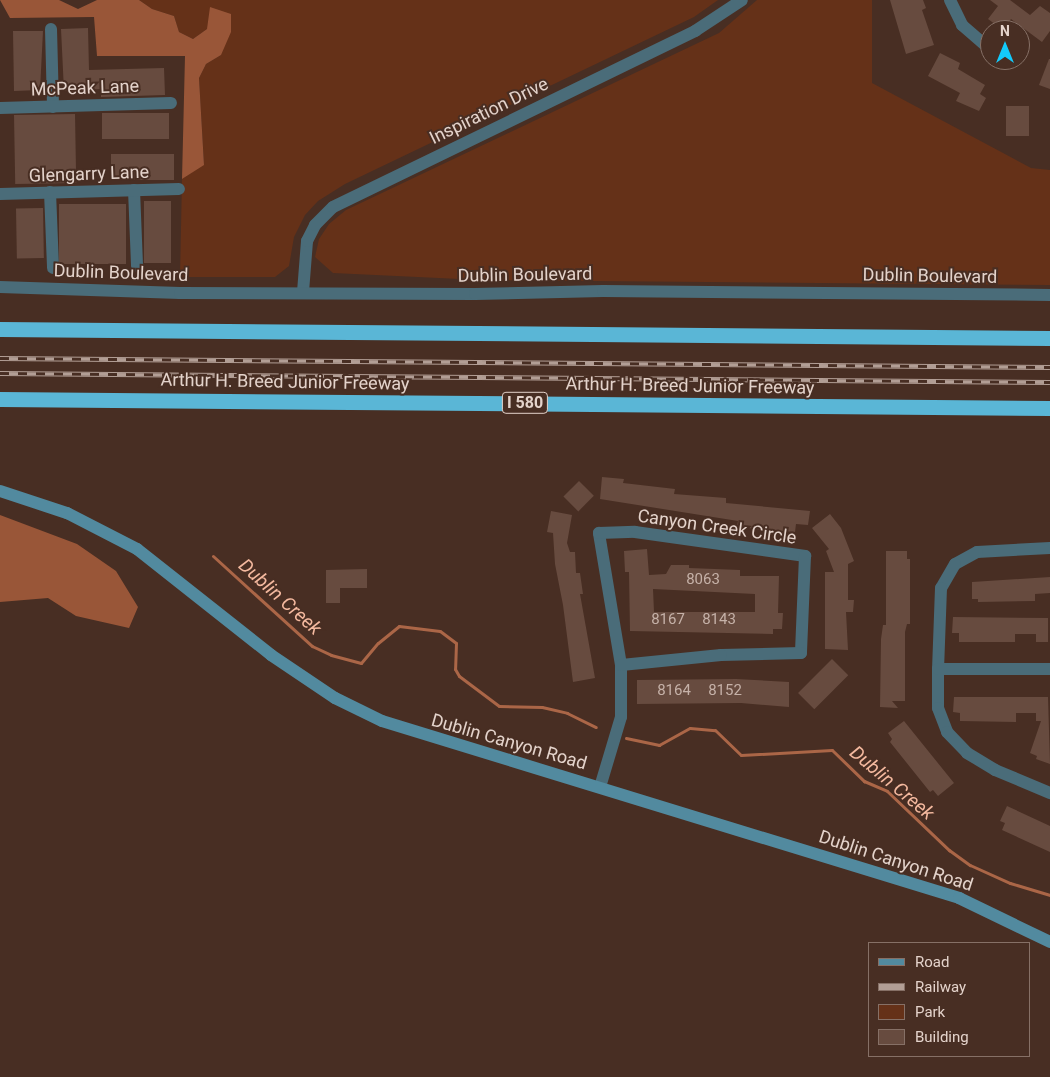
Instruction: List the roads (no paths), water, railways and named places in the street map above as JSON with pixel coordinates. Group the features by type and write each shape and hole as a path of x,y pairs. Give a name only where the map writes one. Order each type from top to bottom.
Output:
{"highway":[{"path":"0,329 1050,338"},
{"name":"Arthur H. Breed Junior Freeway","path":"0,399 1050,408"}],"main road":[{"name":"Dublin Canyon Road","path":"0,491 67,514 137,549 271,655 336,698 382,721 959,898 1050,942"}],"street":[{"name":"Inspiration Drive","path":"303,292 307,241 316,225 333,206 695,31 742,0"},
{"path":"950,0 962,26 980,41"},
{"path":"51,29 53,107"},
{"name":"McPeak Lane","path":"0,108 171,103"},
{"name":"Glengarry Lane","path":"0,194 179,189"},
{"path":"134,190 136,266"},
{"path":"50,192 53,268"},
{"name":"Dublin Boulevard","path":"0,287 180,293 1050,295"},
{"name":"Canyon Creek Circle","path":"600,787 621,717 621,665 599,533 635,532 805,556 801,653 720,655 621,665"},
{"path":"1050,548 977,552 955,564 941,588 938,669 938,708 947,732 967,753 995,770 1050,793"},
{"path":"938,669 1050,669"}],"waterway":[{"name":"Dublin Creek","path":"213,556 312,646 331,655 361,663 378,643 399,626 440,631 456,643 455,669 459,676 499,706 542,707 567,713 596,727"},
{"name":"Dublin Creek","path":"626,738 659,745 690,728 715,730 741,755 832,750 864,781 887,791 949,850 970,865 1010,883 1050,895"}],"railway":[{"path":"0,358 1050,367"},
{"path":"0,373 1050,382"}]}
